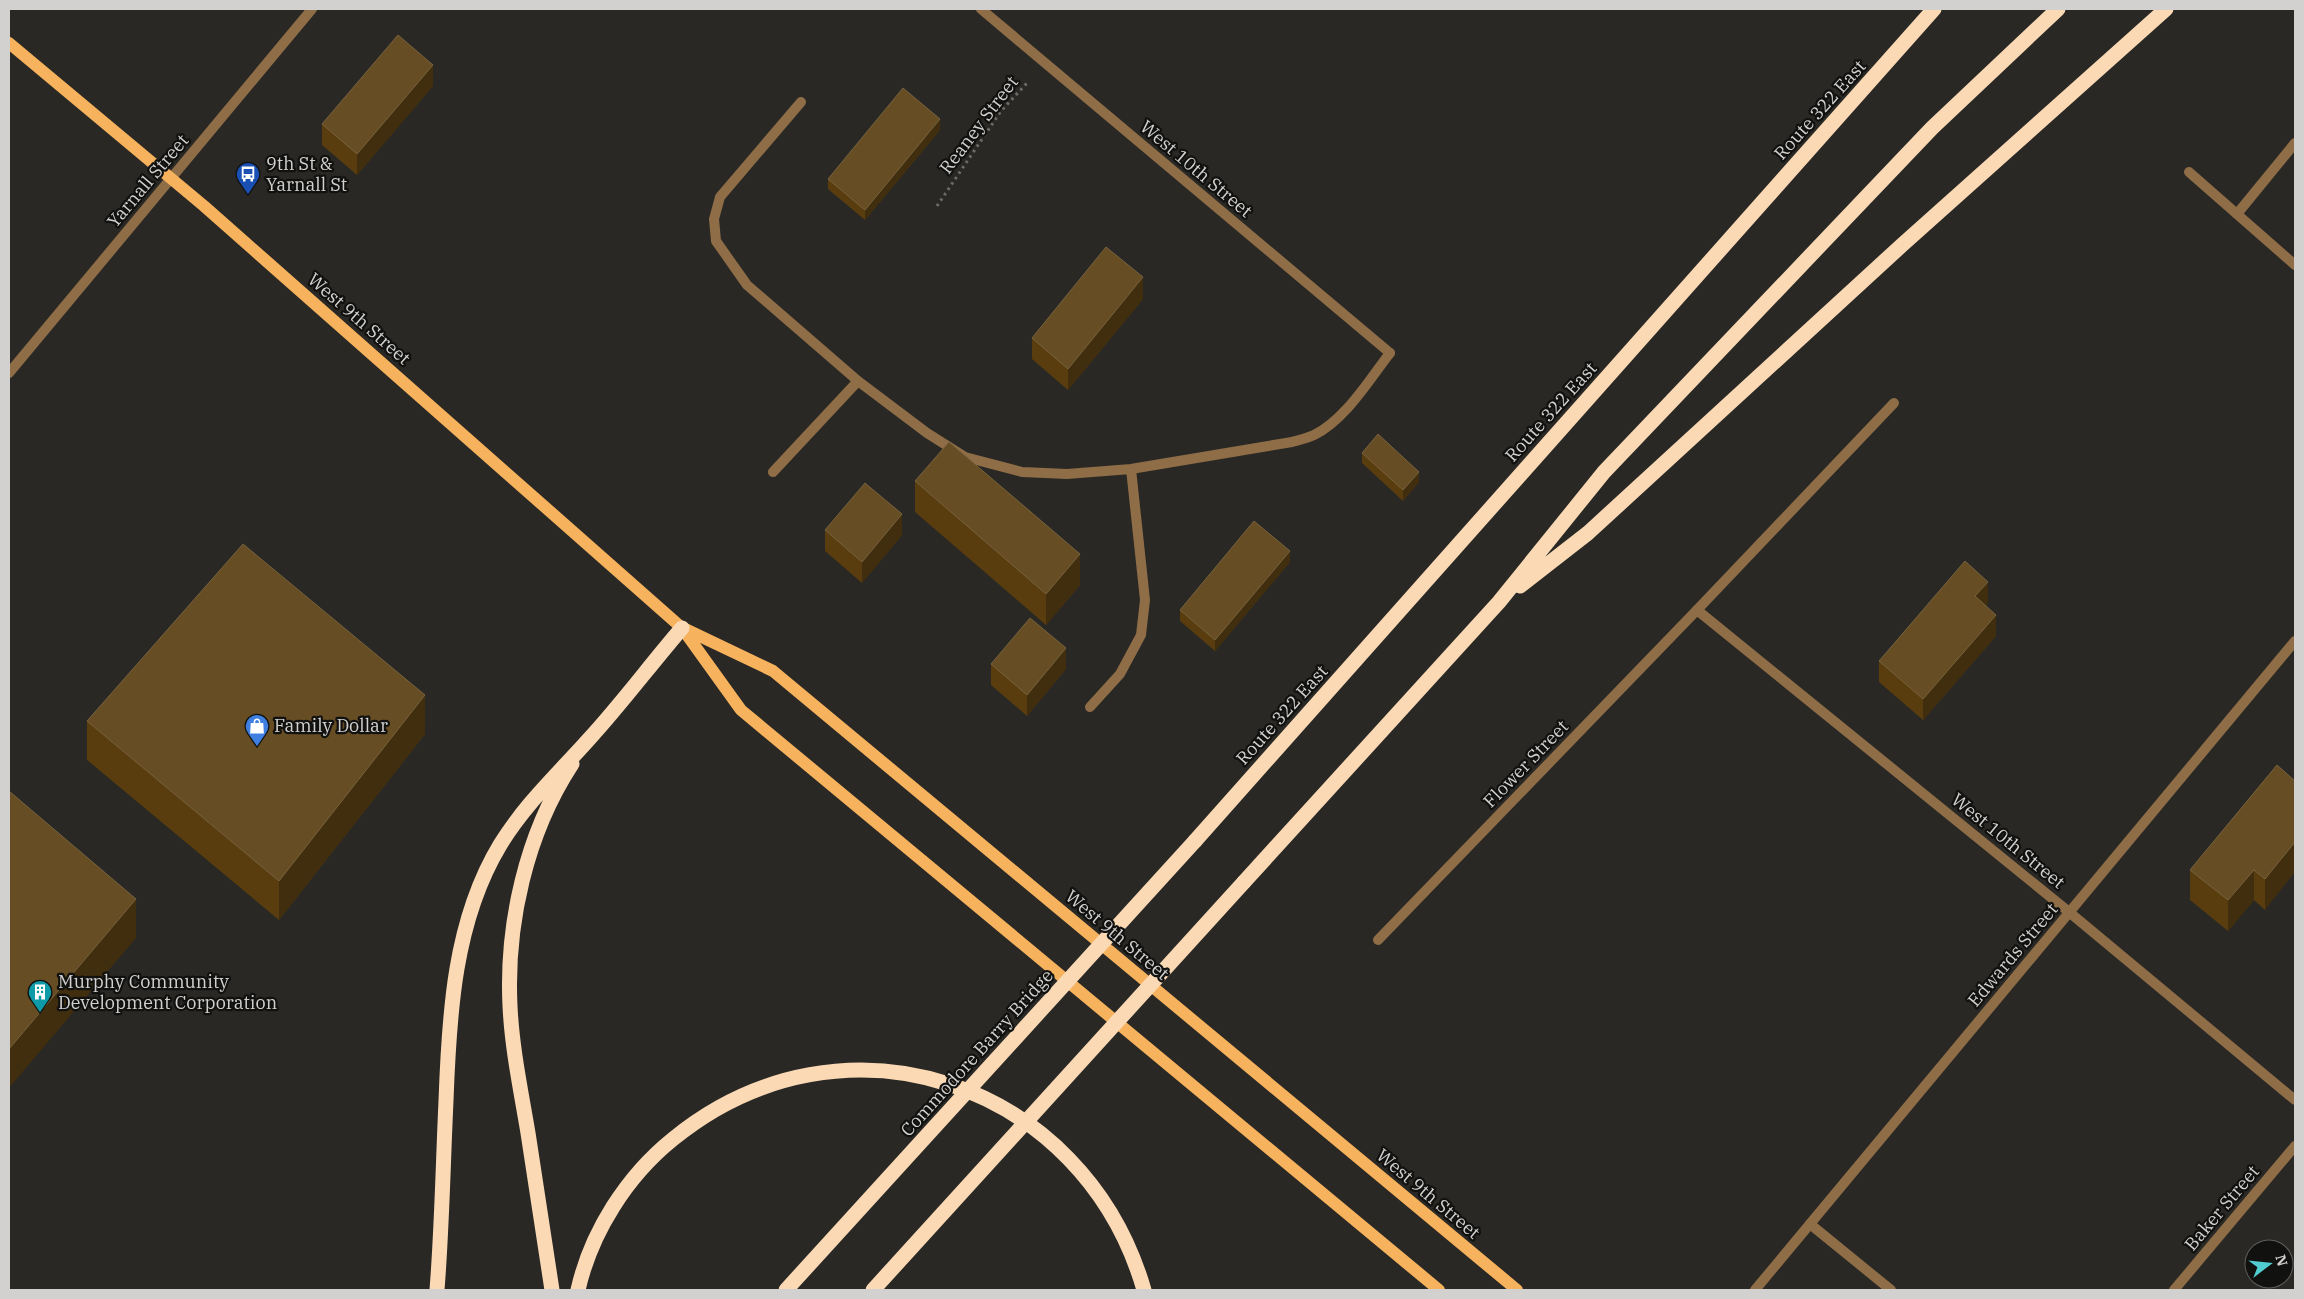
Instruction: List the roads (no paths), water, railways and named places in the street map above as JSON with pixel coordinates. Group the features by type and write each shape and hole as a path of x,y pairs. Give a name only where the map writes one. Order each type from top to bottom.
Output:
{"highway":[{"name":"Route 322 East","path":"1195,841 1934,9"},
{"path":"873,1290 1499,602 1604,472 1932,128 2058,9"},
{"path":"1499,602 1588,533 1902,245 2166,9"},
{"path":"437,1290 448,1041 460,952 471,912 499,847 519,816 541,789 590,738 682,628"},
{"path":"552,1290 515,1051 510,1006 510,963 514,922 533,846 569,769 590,738"},
{"name":"Commodore Barry Bridge","path":"786,1290 1195,841"},
{"path":"578,1290 594,1242 612,1208 641,1170 661,1149 690,1124 723,1104 767,1086 794,1078 832,1071 871,1070 909,1074 946,1082 982,1096 1016,1114 1047,1137 1075,1163 1099,1193 1124,1234 1136,1260 1144,1290"}],"main road":[{"name":"West 9th Street","path":"9,43 171,178 682,628 741,710 1438,1290"},
{"name":"West 9th Street","path":"682,628 773,671 1517,1290"}],"street":[{"name":"Yarnall Street","path":"9,374 312,9"},
{"name":"West 10th Street","path":"981,9 1390,353 1350,405 1314,435 1292,442 1131,469"},
{"path":"801,102 720,197 714,219 716,241 747,285 858,381 927,433 965,457 1022,472 1067,474 1131,469 1145,600 1141,635 1120,674 1090,708"},
{"path":"2237,214 2295,143"},
{"path":"2189,172 2295,265"},
{"path":"773,472 858,381"},
{"name":"Flower Street","path":"1378,940 1894,403"},
{"name":"West 10th Street","path":"1697,610 2069,912 2295,1100"},
{"name":"Edwards Street","path":"1755,1290 2295,641"},
{"name":"Baker Street","path":"2174,1290 2295,1146"},
{"path":"1810,1224 1891,1290"}],"place":[{"name":"9th St & Yarnall St","path":"248,195"},
{"name":"Family Dollar","path":"257,747"},
{"name":"Murphy Community Development Corporation","path":"40,1013"}]}
